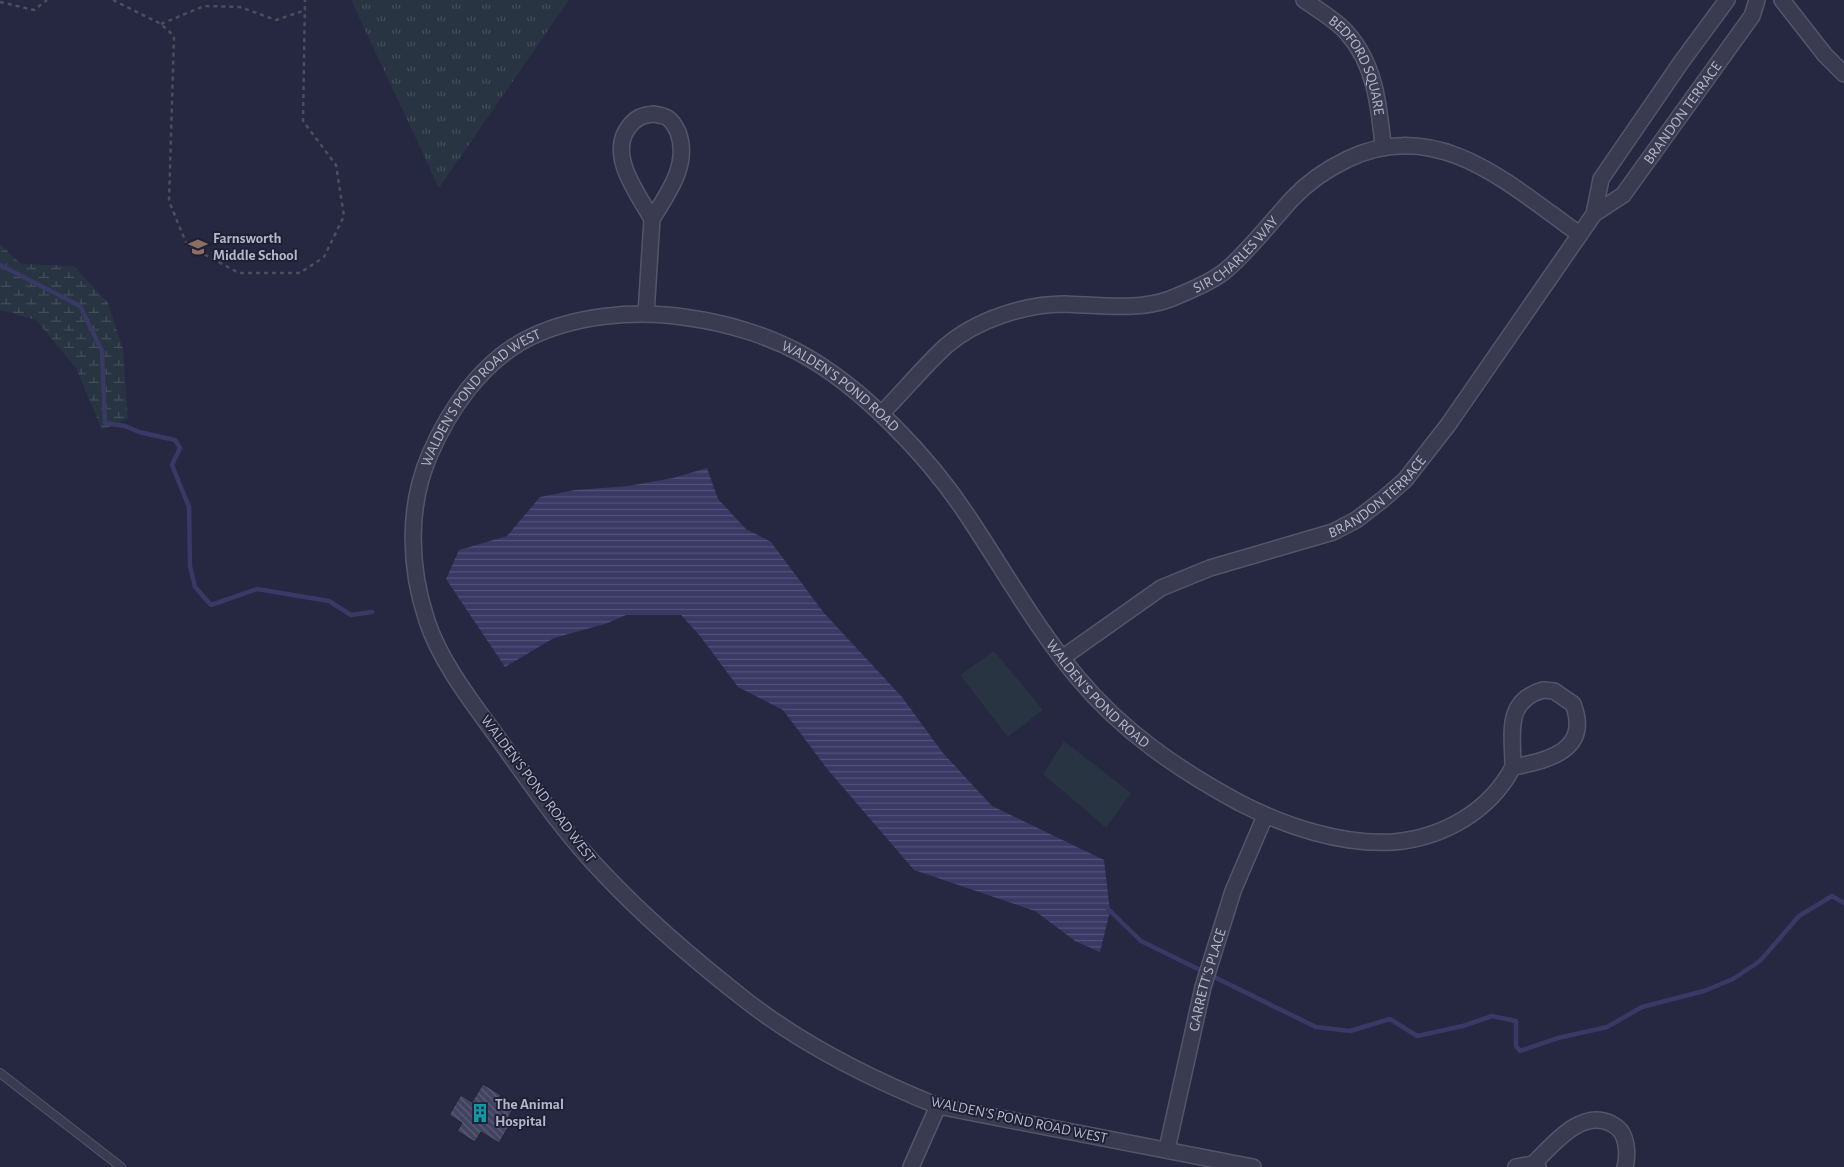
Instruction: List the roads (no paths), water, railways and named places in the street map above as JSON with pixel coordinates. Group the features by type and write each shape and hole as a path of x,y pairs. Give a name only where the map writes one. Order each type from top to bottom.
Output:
{"street":[{"name":"BEDFORD SQUARE","path":"1304,0 1347,32 1364,57 1379,103 1384,145"},
{"name":"BRANDON TERRACE","path":"1594,214 1601,179 1682,61 1728,0"},
{"name":"BRANDON TERRACE","path":"1062,658 1161,588 1210,568 1332,532 1356,520 1405,480 1448,425 1594,214 1623,195 1752,16 1757,0"},
{"path":"1782,0 1825,56 1844,74"},
{"path":"646,314 652,218 674,182 681,163 681,140 676,128 670,119 654,114 645,115 633,120 623,135 622,150 625,169 652,218"},
{"name":"SIR CHARLES WAY","path":"881,414 947,346 964,334 1004,315 1057,304 1148,304 1169,300 1224,272 1304,186 1339,163 1384,145 1406,144 1428,147 1478,164 1579,234"},
{"name":"WALDEN'S POND ROAD WEST","path":"772,341 705,320 670,315 646,314 601,317 542,332 516,345 482,373 468,389 438,436 427,462 414,515 412,535 414,572 428,624 442,652 473,704 556,818 616,886 679,944 751,1004 812,1046 893,1088 938,1106 1253,1167"},
{"name":"WALDEN'S POND ROAD","path":"772,341 795,350 825,368 881,414 914,448 951,494 1034,621 1062,658 1108,710 1162,757 1195,779 1265,816 1342,838 1379,843 1415,840 1462,821 1490,800 1504,784 1513,767"},
{"path":"1543,690 1554,692 1569,700 1577,713 1578,724 1574,740 1566,750 1539,762 1513,767 1513,726 1515,711 1519,702 1529,694 1543,690"},
{"name":"GARRETT'S PLACE","path":"1167,1149 1203,987 1233,891 1265,816"},
{"path":"911,1167 938,1106"},
{"path":"1516,1167 1536,1166 1563,1134 1592,1119 1604,1120 1621,1132 1626,1143 1625,1167"}],"lane":[{"path":"0,1073 121,1167"}],"water":[{"path":"707,468 718,499 746,529 771,542 824,613 902,697 943,753 992,806 1104,860 1110,911 1100,952 1075,941 1035,911 914,870 828,770 783,710 738,687 700,636 681,615 626,615 605,624 554,638 505,667 446,579 459,550 507,536 540,497 575,490 628,486 673,478"}],"waterway":[{"path":"0,265 80,306 102,351 105,423 125,426 139,432 175,440 180,448 172,465 189,507 190,566 195,587 211,605 257,589 329,601 351,615 372,612"},
{"path":"1107,908 1141,941 1316,1027 1350,1031 1390,1019 1417,1036 1463,1026 1492,1016 1516,1021 1516,1046 1520,1051 1558,1038 1607,1027 1642,1007 1704,991 1733,979 1760,961 1799,916 1832,896 1844,903"}],"place":[{"name":"Farnsworth Middle School","path":"198,247"},
{"name":"The Animal Hospital","path":"480,1113"}]}
